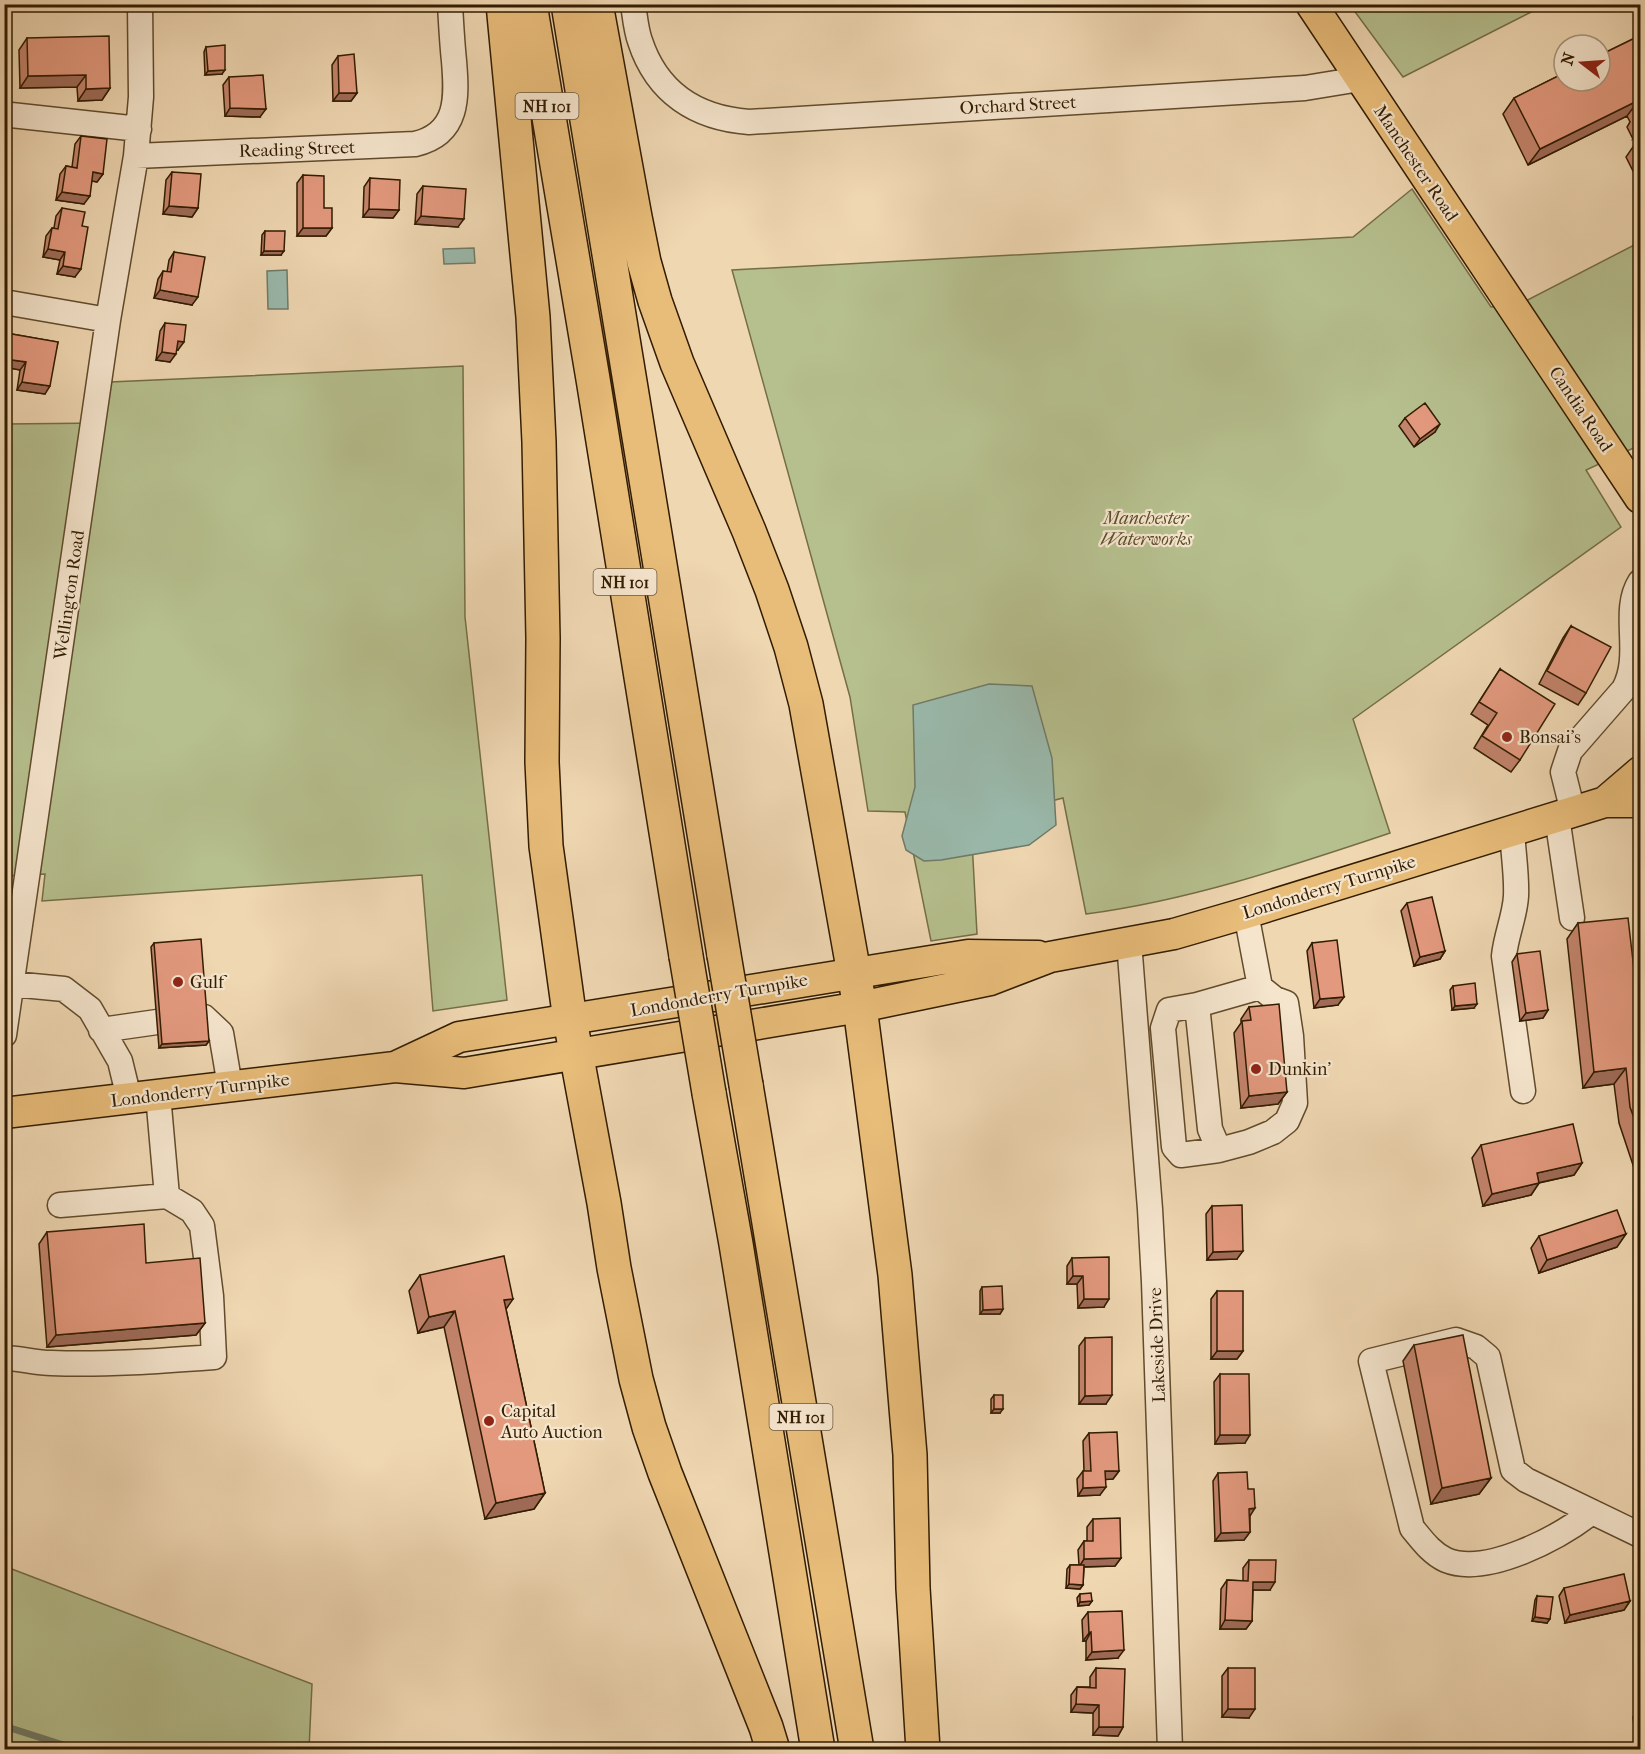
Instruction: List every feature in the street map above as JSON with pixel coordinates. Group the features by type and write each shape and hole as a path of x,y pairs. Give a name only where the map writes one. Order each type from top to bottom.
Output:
{"highway":[{"path":"503,4 533,317 539,442 543,638 542,762 546,846 570,1020 578,1054 620,1299 644,1408 665,1473 773,1749"},
{"name":"NH 101","path":"530,4 818,1749"},
{"name":"NH 101","path":"568,4 857,1749"},
{"path":"596,4 635,217 655,301 677,363 772,590 791,647 806,704 860,1008 895,1275 910,1455 913,1588 923,1749"}],"main road":[{"name":"Manchester Road","path":"1311,4 1521,320"},
{"name":"Candia Road","path":"1521,320 1641,498"},
{"name":"Londonderry Turnpike","path":"1605,802 1641,772"},
{"name":"Londonderry Turnpike","path":"4,1113 394,1067 464,1073 860,1008 990,980 1050,957 1174,934 1246,914 1605,802 1641,802"},
{"name":"Londonderry Turnpike","path":"394,1067 459,1037 969,955 1050,957"}],"street":[{"name":"Wellington Road","path":"4,1035 12,984 15,899 136,156 141,97 140,4"},
{"name":"Reading Street","path":"136,156 425,142 449,122 453,111 455,89 450,4"},
{"name":"Orchard Street","path":"633,4 639,39 654,72 667,88 694,108 712,116 749,122 1305,88 1360,79"},
{"path":"4,113 139,129"},
{"path":"4,302 108,320"},
{"path":"1572,918 1563,772 1570,751 1624,689 1635,680 1632,609 1634,592 1641,582"},
{"path":"1512,830 1516,896 1505,939 1504,956 1523,1091"},
{"path":"1246,914 1274,996 1284,1096 1278,1113 1254,1127 1217,1145 1181,1155 1174,1147 1163,1028 1169,1010 1274,996"},
{"name":"Lakeside Drive","path":"1129,942 1155,1282 1170,1749"},
{"path":"12,984 64,989 90,1009 120,1061 129,1098"},
{"path":"1197,1005 1210,1129 1217,1145"},
{"path":"204,1017 221,1033 230,1086"},
{"path":"101,1030 157,1022"},
{"path":"158,1095 167,1196"},
{"path":"4,1358 21,1358 48,1363 136,1363 214,1357 212,1296 202,1226 192,1211 167,1196 60,1205"},
{"path":"1592,1512 1553,1538 1498,1560 1466,1564 1446,1560 1429,1548 1412,1528 1371,1361 1456,1340 1476,1347 1488,1357 1513,1470 1526,1480 1641,1535"}],"green space":[{"path":"1350,5 1545,5 1403,77"},
{"name":"Manchester Waterworks","path":"1412,189 1491,307 1518,305 1640,242 1640,445 1586,470 1621,527 1353,719 1390,833 1240,881 1164,900 1086,914 1063,798 971,822 977,934 931,941 905,812 868,811 850,697 732,270 1353,237"},
{"path":"463,366 465,617 507,1000 433,1011 422,875 42,901 45,874 5,876 5,424 104,423 110,382"},
{"path":"4,1566 312,1684 309,1749 5,1749"}],"shaded area":[{"path":"474,248 475,263 444,264 443,249"},
{"path":"287,270 288,309 268,309 267,271"},
{"path":"989,684 1032,686 1052,758 1056,825 1029,845 924,861 906,850 902,836 915,787 913,705"}],"building":[{"path":"1641,35 1641,104 1639,100 1540,149 1514,98 1552,79 1552,93 1612,93 1612,49"},
{"path":"109,36 110,88 86,89 86,75 28,76 27,38"},
{"path":"225,45 225,70 208,71 206,47"},
{"path":"354,54 357,93 339,93 338,56"},
{"path":"263,75 266,109 230,108 229,77"},
{"path":"81,136 107,139 103,174 93,172 90,196 62,192 66,166 77,168"},
{"path":"172,172 201,174 198,208 169,206"},
{"path":"303,175 324,176 324,208 332,208 332,228 303,228"},
{"path":"370,178 400,180 399,210 369,209"},
{"path":"423,186 466,189 464,219 421,216"},
{"path":"62,208 85,212 82,226 88,227 81,269 63,266 65,252 48,249 52,228 58,229"},
{"path":"265,231 285,231 284,251 264,251"},
{"path":"174,252 205,257 198,297 160,290 163,271 171,272"},
{"path":"165,323 186,325 184,342 178,341 176,354 162,352"},
{"path":"6,333 58,342 50,386 22,382 26,362 5,359 4,361"},
{"path":"1425,403 1440,424 1420,439 1405,418"},
{"path":"1571,626 1611,647 1586,693 1547,671"},
{"name":"Bonsai's","path":"1500,669 1555,704 1520,760 1482,736 1497,713 1479,702"},
{"path":"1432,897 1445,951 1420,957 1407,903"},
{"path":"1628,918 1641,1030 1641,1137 1630,1107 1626,1068 1594,1072 1578,923"},
{"name":"Gulf","path":"201,939 209,1041 162,1044 154,943"},
{"path":"1337,940 1344,997 1320,999 1312,943"},
{"path":"1540,951 1548,1010 1526,1013 1517,954"},
{"path":"1475,983 1477,1004 1455,1006 1453,986"},
{"name":"Dunkin'","path":"1279,1004 1287,1092 1249,1096 1242,1021 1251,1020 1249,1007"},
{"path":"1573,1124 1582,1163 1537,1173 1539,1183 1492,1194 1481,1145"},
{"path":"1242,1205 1243,1251 1213,1252 1212,1206"},
{"path":"1617,1210 1626,1234 1547,1260 1539,1236"},
{"path":"144,1224 146,1263 200,1258 205,1323 56,1335 47,1232"},
{"name":"Capital Auto Auction","path":"504,1256 513,1299 504,1300 545,1493 496,1503 455,1311 429,1317 420,1275"},
{"path":"1109,1257 1109,1299 1084,1299 1083,1276 1073,1276 1072,1258"},
{"path":"1002,1286 1003,1309 983,1310 982,1287"},
{"path":"1217,1291 1243,1291 1243,1351 1217,1351"},
{"path":"1463,1335 1491,1478 1442,1488 1414,1345"},
{"path":"1112,1337 1112,1395 1085,1396 1085,1338"},
{"path":"1220,1374 1249,1374 1250,1435 1220,1435"},
{"path":"994,1395 1003,1395 1003,1409 994,1409"},
{"path":"1117,1432 1119,1471 1105,1471 1106,1487 1083,1488 1083,1471 1091,1471 1089,1433"},
{"path":"1247,1472 1248,1489 1254,1489 1255,1508 1249,1509 1250,1532 1221,1533 1218,1473"},
{"path":"1120,1518 1121,1558 1084,1559 1084,1541 1093,1541 1093,1519"},
{"path":"1249,1560 1276,1560 1275,1582 1253,1582 1252,1621 1225,1620 1227,1580 1248,1581"},
{"path":"1070,1565 1084,1565 1083,1585 1069,1584"},
{"path":"1624,1574 1630,1601 1570,1615 1564,1588"},
{"path":"1091,1593 1092,1601 1080,1602 1080,1594"},
{"path":"1537,1596 1553,1597 1550,1619 1535,1617"},
{"path":"1122,1611 1124,1650 1092,1652 1088,1612"},
{"path":"1096,1668 1125,1669 1123,1727 1099,1727 1099,1705 1076,1704 1077,1687 1096,1688"},
{"path":"1228,1668 1255,1668 1255,1709 1228,1709"},
{"path":"1090,1746 1121,1747 1121,1749 1090,1749"}],"waterway":[{"path":"4,1726 79,1750"}],"place":[{"name":"Bonsai's","path":"1507,737"},
{"name":"Gulf","path":"178,982"},
{"name":"Dunkin'","path":"1256,1069"},
{"name":"Capital Auto Auction","path":"489,1421"}]}
